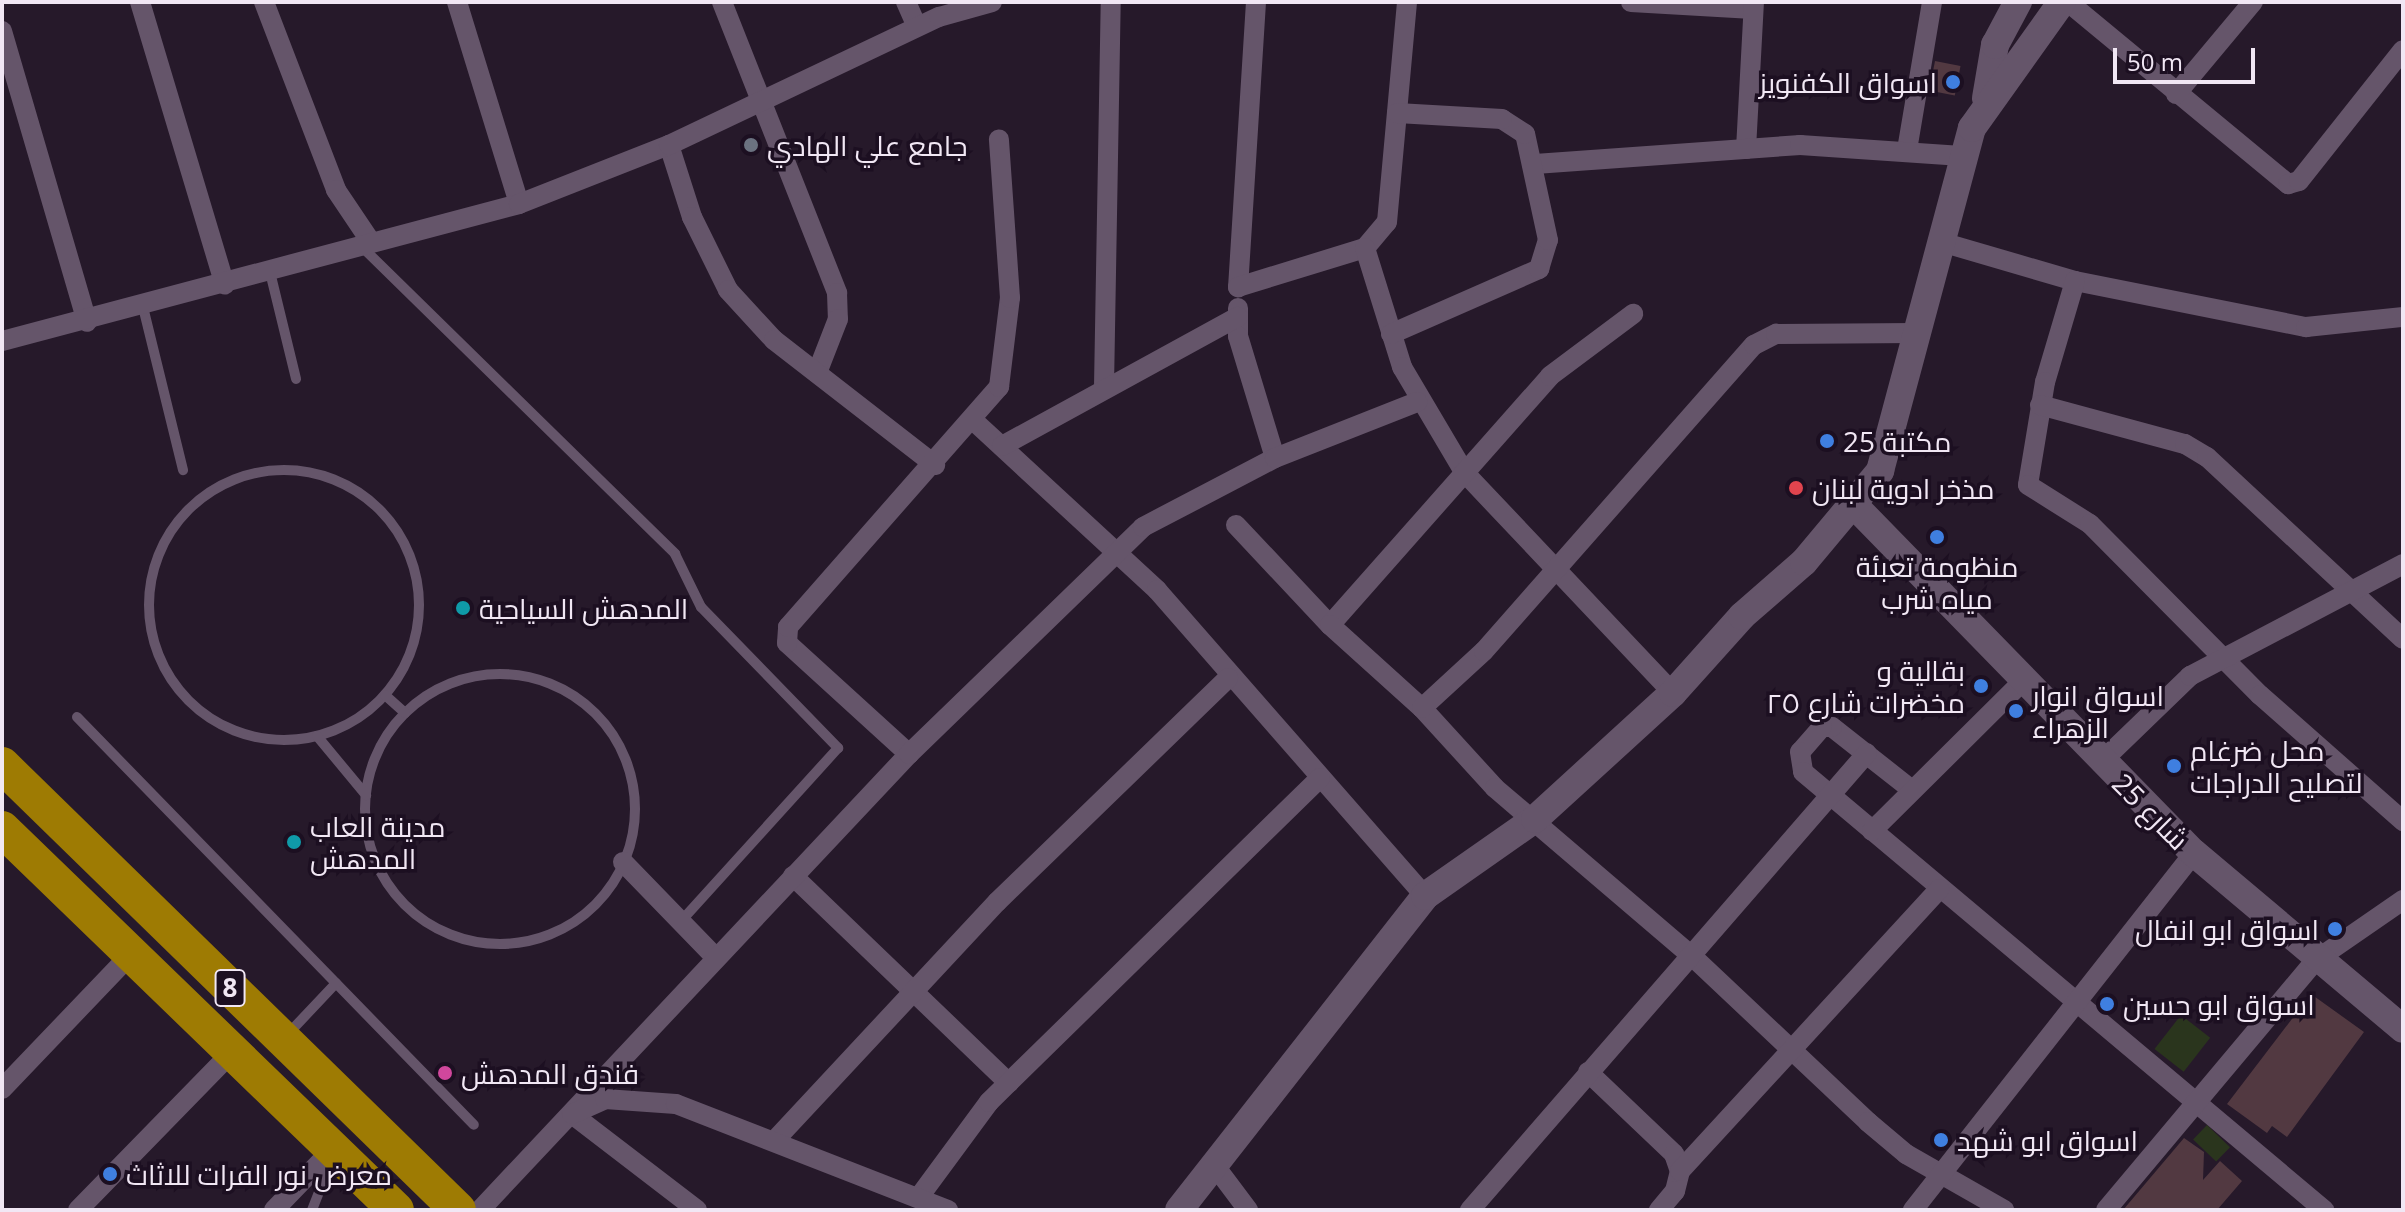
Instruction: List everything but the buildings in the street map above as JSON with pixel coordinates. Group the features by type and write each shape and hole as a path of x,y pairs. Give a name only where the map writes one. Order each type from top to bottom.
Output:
{"highway":[{"name":"8","path":"2,765 458,1210"},
{"name":"8","path":"7,843 131,954 396,1210"}],"street":[{"path":"140,2 225,285"},
{"path":"264,2 313,138 366,244"},
{"path":"457,2 519,204"},
{"path":"722,2 764,101 837,293 838,319 817,373"},
{"path":"906,2 917,27"},
{"path":"2,341 87,322 519,204 669,145 917,27 992,2"},
{"path":"1104,387 1111,2"},
{"path":"1256,2 1238,317 1275,458"},
{"path":"1238,287 1365,248 1387,222 1407,2"},
{"path":"1631,2 1754,6 1746,149"},
{"path":"1907,150 1932,2"},
{"path":"1179,1210 1425,896 1535,819 1673,693 1880,471 1962,156 1986,100 1995,45 2018,2"},
{"path":"1986,100 2062,2"},
{"path":"2068,2 2288,184 2299,181 2403,50"},
{"path":"2176,94 2253,2"},
{"path":"2,31 87,322"},
{"path":"1391,334 1539,269 1548,240 1535,164 1525,134 1502,119 1397,113"},
{"path":"909,754 787,643 795,613 975,422 999,387 1010,298 999,139"},
{"path":"669,145 692,217 728,290 817,373 935,465"},
{"path":"1535,164 1746,149 1907,150 1962,156"},
{"path":"1938,241 2075,281 2306,327 2403,317"},
{"path":"1365,248 1391,334 1417,402 1464,472 1556,564 1673,693"},
{"path":"2075,281 2040,405 2028,485 2090,524 2225,660 2403,821"},
{"path":"1330,625 1550,376 1633,314"},
{"path":"1002,446 1104,387 1238,317"},
{"path":"1422,708 1484,651 1556,564 1754,345 1776,334 1916,333"},
{"path":"480,1210 572,1114 714,956 909,754 1143,527 1275,458 1417,402"},
{"path":"2040,405 2185,444 2268,508 2352,594 2403,639"},
{"path":"975,422 1120,552 1228,678 1425,896"},
{"name":"شارع 25","path":"1852,503 2021,683 2194,853 2316,960 2403,1029"},
{"path":"1236,525 1330,625 1422,708 1495,788 1693,957 1906,1154 1946,1173 2004,1210"},
{"path":"2101,762 2190,676 2352,594 2403,564"},
{"path":"776,1139 912,992 1228,678"},
{"path":"1872,831 2021,683"},
{"path":"1912,790 1832,727 1822,727 1807,743 1798,762 1939,889 2077,1000 2324,1210"},
{"path":"1470,1210 1588,1072 1693,957 1867,753"},
{"path":"919,1197 1009,1083 1320,778"},
{"path":"1913,1210 1946,1173 2077,1000 2194,853"},
{"path":"623,862 714,956"},
{"path":"793,876 1009,1083"},
{"path":"1659,1210 1680,1171 1939,889"},
{"path":"2106,1210 2316,960 2403,900"},
{"path":"2,1089 131,954"},
{"path":"78,1210 233,1051"},
{"path":"1588,1072 1674,1154 1680,1171"},
{"path":"572,1114 605,1099 643,1099 776,1139 948,1210"},
{"path":"572,1114 697,1210"},
{"path":"274,1210 333,1149"},
{"path":"1215,1166 1248,1210"}],"lane":[{"path":"366,244 675,554 701,607 838,748 682,920"},
{"path":"270,272 296,379"},
{"path":"143,307 183,470"},
{"path":"299,471 356,491 386,517 407,551 418,610 407,659 385,695 347,725 317,736 269,740 230,730 189,701 160,660 149,600 157,561 175,525 221,486 259,473 299,471"},
{"path":"495,673 535,678 572,694 602,720 630,774 635,813 623,862 595,904 563,928 505,944 465,940 428,923 386,881 370,844 366,795 381,746 405,713 437,689 495,673"},
{"path":"385,695 405,713"},
{"path":"77,717 474,1125"},
{"path":"317,736 366,795"},
{"path":"283,1040 336,983"},
{"path":"312,1210 333,1149"}],"green space":[{"path":"2181,1015 2210,1038 2184,1072 2155,1049"},
{"path":"2207,1125 2230,1147 2216,1162 2193,1139"}],"place":[{"name":"اسواق الكفنويز","path":"1953,82"},
{"name":"جامع علي الهادي","path":"751,145"},
{"name":"مكتبة 25","path":"1827,441"},
{"name":"مذخر ادوية لبنان","path":"1796,488"},
{"name":"منظومة تعبئة مياه شرب","path":"1937,537"},
{"name":"المدهش السياحية","path":"463,608"},
{"name":"بقالية و مخضرات شارع ٢٥","path":"1981,686"},
{"name":"اسواق انوار الزهراء","path":"2016,711"},
{"name":"محل ضرغام لتصليح الدراجات","path":"2174,766"},
{"name":"مدينة العاب المدهش","path":"294,842"},
{"name":"اسواق ابو انفال","path":"2335,929"},
{"name":"اسواق ابو حسين","path":"2107,1004"},
{"name":"فندق المدهش","path":"445,1073"},
{"name":"اسواق ابو شهد","path":"1941,1140"},
{"name":"معرض نور الفرات للاثاث","path":"110,1174"}]}
